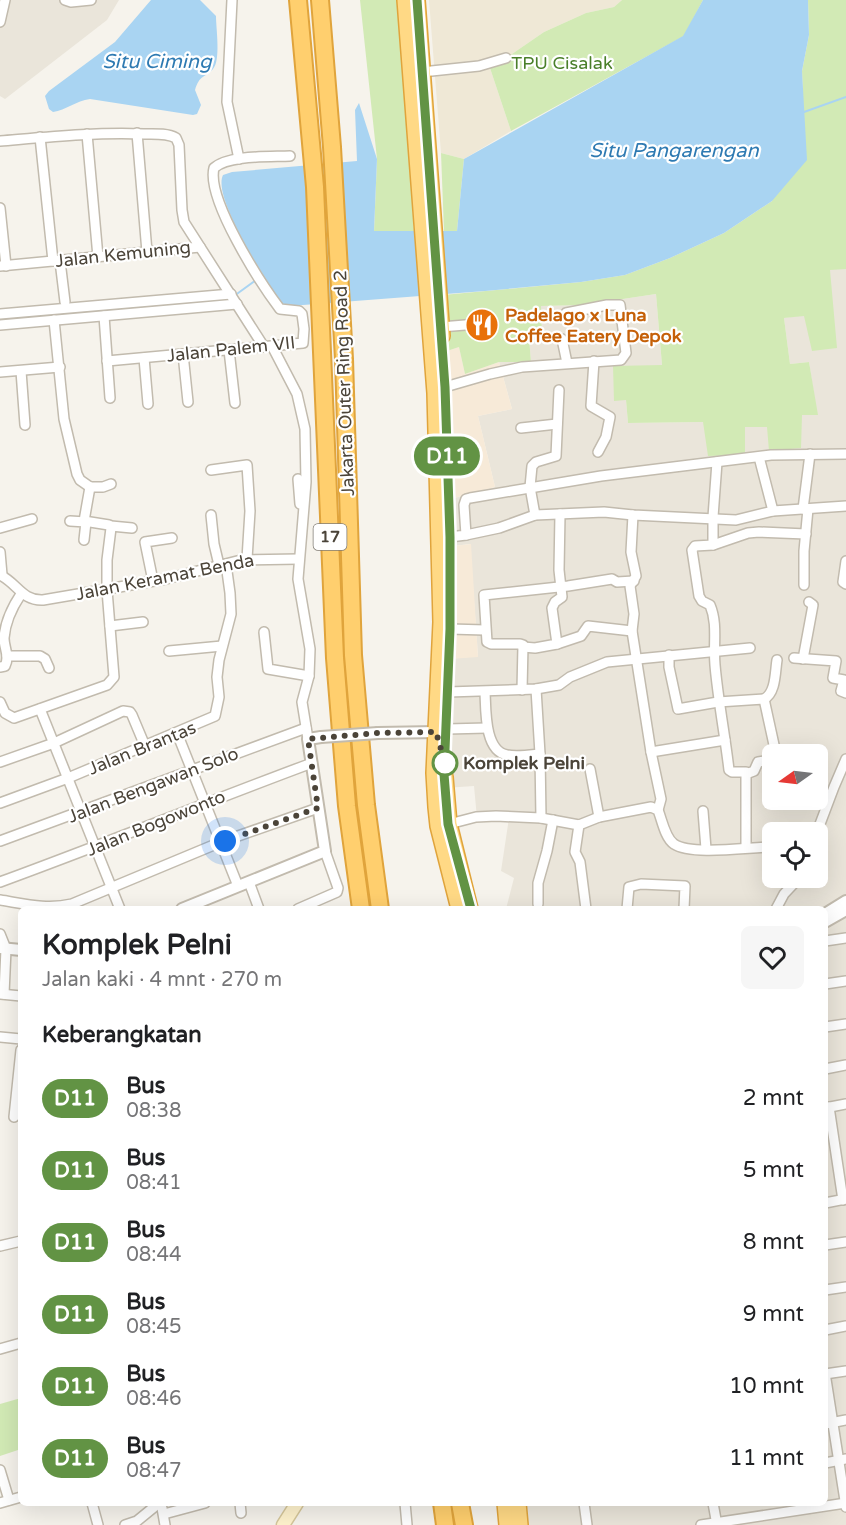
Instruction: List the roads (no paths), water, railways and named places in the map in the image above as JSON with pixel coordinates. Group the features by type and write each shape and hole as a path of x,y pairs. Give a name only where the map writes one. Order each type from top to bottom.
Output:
{"highway":[{"path":"290,0 306,80"},
{"name":"Jakarta Outer Ring Road 2","path":"298,0 313,148 335,658 347,806 361,906"},
{"name":"Jakarta Outer Ring Road 2","path":"320,0 332,147 343,333 353,655 366,805 380,906"},
{"path":"328,92 331,0"},
{"path":"405,0 435,303 444,774 448,824 470,906"},
{"path":"417,0 427,207"},
{"path":"435,303 441,327 445,387 450,537 450,629 448,692 434,773 438,826 458,906"},
{"path":"442,1506 445,1525"},
{"path":"461,1506 464,1525"},
{"path":"505,1506 507,1525"},
{"path":"518,1506 520,1525"}],"main road":[{"path":"283,1525 295,1506"}],"street":[{"path":"0,22 5,0"},
{"path":"65,0 71,2 91,0"},
{"path":"232,0 227,102 239,159 290,156"},
{"path":"422,72 479,66 506,58"},
{"path":"137,133 147,252"},
{"path":"0,141 87,134 137,133 170,135 176,138 179,145 183,217 200,247"},
{"path":"87,134 98,257"},
{"path":"40,137 64,302"},
{"name":"Jalan Palem VII","path":"107,361 300,344 304,341 304,319 301,312 280,308 259,280 226,216 213,181 213,172 217,165 239,159"},
{"path":"0,208 3,266"},
{"name":"Jalan Kemuning","path":"3,266 200,247 268,346"},
{"path":"0,314 234,298"},
{"path":"0,325 104,316 234,298"},
{"path":"445,387 508,369 624,358 626,353 620,305 566,313"},
{"path":"104,316 110,398"},
{"path":"54,320 64,419 76,474 90,487 103,487 111,484"},
{"path":"441,327 489,323"},
{"path":"562,339 567,363"},
{"path":"268,346 293,385 303,417 306,457 299,559 300,594 310,649 309,676 302,702 325,851 338,890 308,906"},
{"path":"230,350 235,403"},
{"path":"183,354 188,402"},
{"path":"144,357 148,404"},
{"path":"594,361 591,406 610,417 606,437 598,452"},
{"path":"0,372 60,367"},
{"path":"21,370 25,425"},
{"path":"535,515 530,487 532,464 556,456 560,390"},
{"path":"521,428 557,424"},
{"path":"804,585 805,509 810,454"},
{"path":"466,535 464,505 466,500 530,487 759,456 846,454"},
{"path":"759,456 773,511"},
{"path":"713,545 717,462"},
{"path":"211,470 247,465 250,511 247,559"},
{"path":"298,479 303,527"},
{"path":"84,540 86,522 83,519 90,487"},
{"path":"450,537 499,528 535,515 604,512 736,520 773,511 846,506"},
{"path":"557,644 552,608 555,602 562,597 559,570 560,514"},
{"path":"169,651 222,646 231,614 230,593 213,537 211,515"},
{"path":"633,515 631,552 636,576 630,586 634,614 632,631 651,752 661,799 658,810 672,843 725,850 762,847"},
{"path":"0,528 32,519"},
{"path":"70,521 132,528"},
{"path":"0,702 5,713 14,718 107,685 112,681 115,670 106,590 111,526"},
{"path":"762,761 758,762 754,771 746,774 746,772 730,772 718,702 713,612 710,605 702,601 699,596 692,550 695,546 713,545 759,531 806,534"},
{"path":"153,581 146,542 172,538"},
{"path":"0,552 1,575 21,594 16,601 6,629 4,641 6,664 0,667"},
{"name":"Jalan Keramat Benda","path":"21,594 37,600 153,581 247,559 299,559"},
{"path":"846,561 843,582 846,584"},
{"path":"632,631 588,626 580,636 557,644 535,648 523,647 520,644 488,643 483,597 485,594 561,587 612,579 617,582 634,581"},
{"path":"809,602 813,605 798,658 841,661 833,678 844,680 841,691 846,693"},
{"path":"110,626 143,622"},
{"path":"450,629 485,630"},
{"path":"264,632 268,669 309,676"},
{"name":"Jalan Brantas","path":"0,803 68,778 212,719 217,714 222,646"},
{"path":"522,690 523,647"},
{"path":"448,692 536,689 559,685 570,677 607,662 750,648"},
{"path":"669,655 669,667 678,709 718,702 764,699 772,691 777,660"},
{"path":"7,656 40,657 45,659 49,668"},
{"path":"536,689 541,818"},
{"path":"485,692 487,728 499,753 507,756 540,754"},
{"path":"764,699 774,744"},
{"path":"40,709 119,906"},
{"path":"0,762 54,743 127,711 132,715 145,746"},
{"path":"307,733 321,737 487,728"},
{"path":"177,733 221,842 257,906"},
{"name":"Jalan Bengawan Solo","path":"0,841 82,813 192,770 307,733"},
{"path":"651,752 725,740"},
{"path":"822,822 846,759"},
{"name":"Jalan Bogowonto","path":"0,882 312,763"},
{"path":"590,769 599,817"},
{"path":"746,774 746,847"},
{"path":"448,824 476,817 541,818 579,825 599,817 651,807 658,810"},
{"path":"63,906 221,842 318,808"},
{"path":"703,811 706,849"},
{"path":"538,904 538,884 553,820"},
{"path":"579,825 575,852 581,867 586,906"},
{"path":"190,906 325,851"},
{"path":"627,906 629,887 641,884 685,886 684,906"},
{"path":"778,906 790,888"},
{"path":"0,900 40,906"},
{"path":"828,912 846,901"},
{"path":"828,920 846,910"},
{"path":"0,934 3,948 2,994 18,996"},
{"path":"828,941 846,938"},
{"path":"3,948 18,950"},
{"path":"828,984 846,981"},
{"path":"828,1027 846,1024"},
{"path":"0,1037 18,1039"},
{"path":"828,1068 846,1065"},
{"path":"14,1117 18,1087"},
{"path":"828,1107 846,1104"},
{"path":"828,1112 844,1199 828,1202"},
{"path":"0,1246 18,1241"},
{"path":"828,1245 846,1242"},
{"path":"828,1290 846,1287"},
{"path":"828,1329 846,1326"},
{"path":"0,1350 18,1344"},
{"path":"828,1374 846,1371"},
{"path":"701,1525 846,1504 843,1460 829,1423 846,1420"},
{"path":"828,1462 843,1460"},
{"path":"0,1470 4,1502"},
{"path":"93,1506 98,1525"},
{"path":"125,1525 137,1521 156,1506"},
{"path":"161,1506 165,1525"},
{"path":"164,1514 194,1506"},
{"path":"240,1506 241,1514"},
{"path":"405,1506 407,1525"},
{"path":"584,1506 587,1525"},
{"path":"714,1506 717,1524"}],"water":[{"name":"Situ Ciming","path":"151,0 200,0 216,16 217,59 213,69 201,79 195,90 201,105 197,114 90,99 58,111 53,112 49,109 45,96 49,91 115,42"},
{"name":"Situ Pangarengan","path":"703,0 808,0 809,35 802,71 807,160 772,201 724,233 670,258 625,275 581,282 485,291 290,306 285,306 277,298 232,218 222,186 223,175 232,172 357,161 355,110 359,103 377,159 374,231 457,231 464,159 683,36"}],"waterway":[{"path":"804,112 846,97"},
{"path":"234,296 256,280"},
{"path":"0,320 69,314"}],"place":[{"name":"Padelago x Luna Coffee Eatery Depok","path":"482,325"},
{"name":"Komplek Pelni","path":"445,763"}],"park label":[{"name":"TPU Cisalak","path":"562,63"}]}
